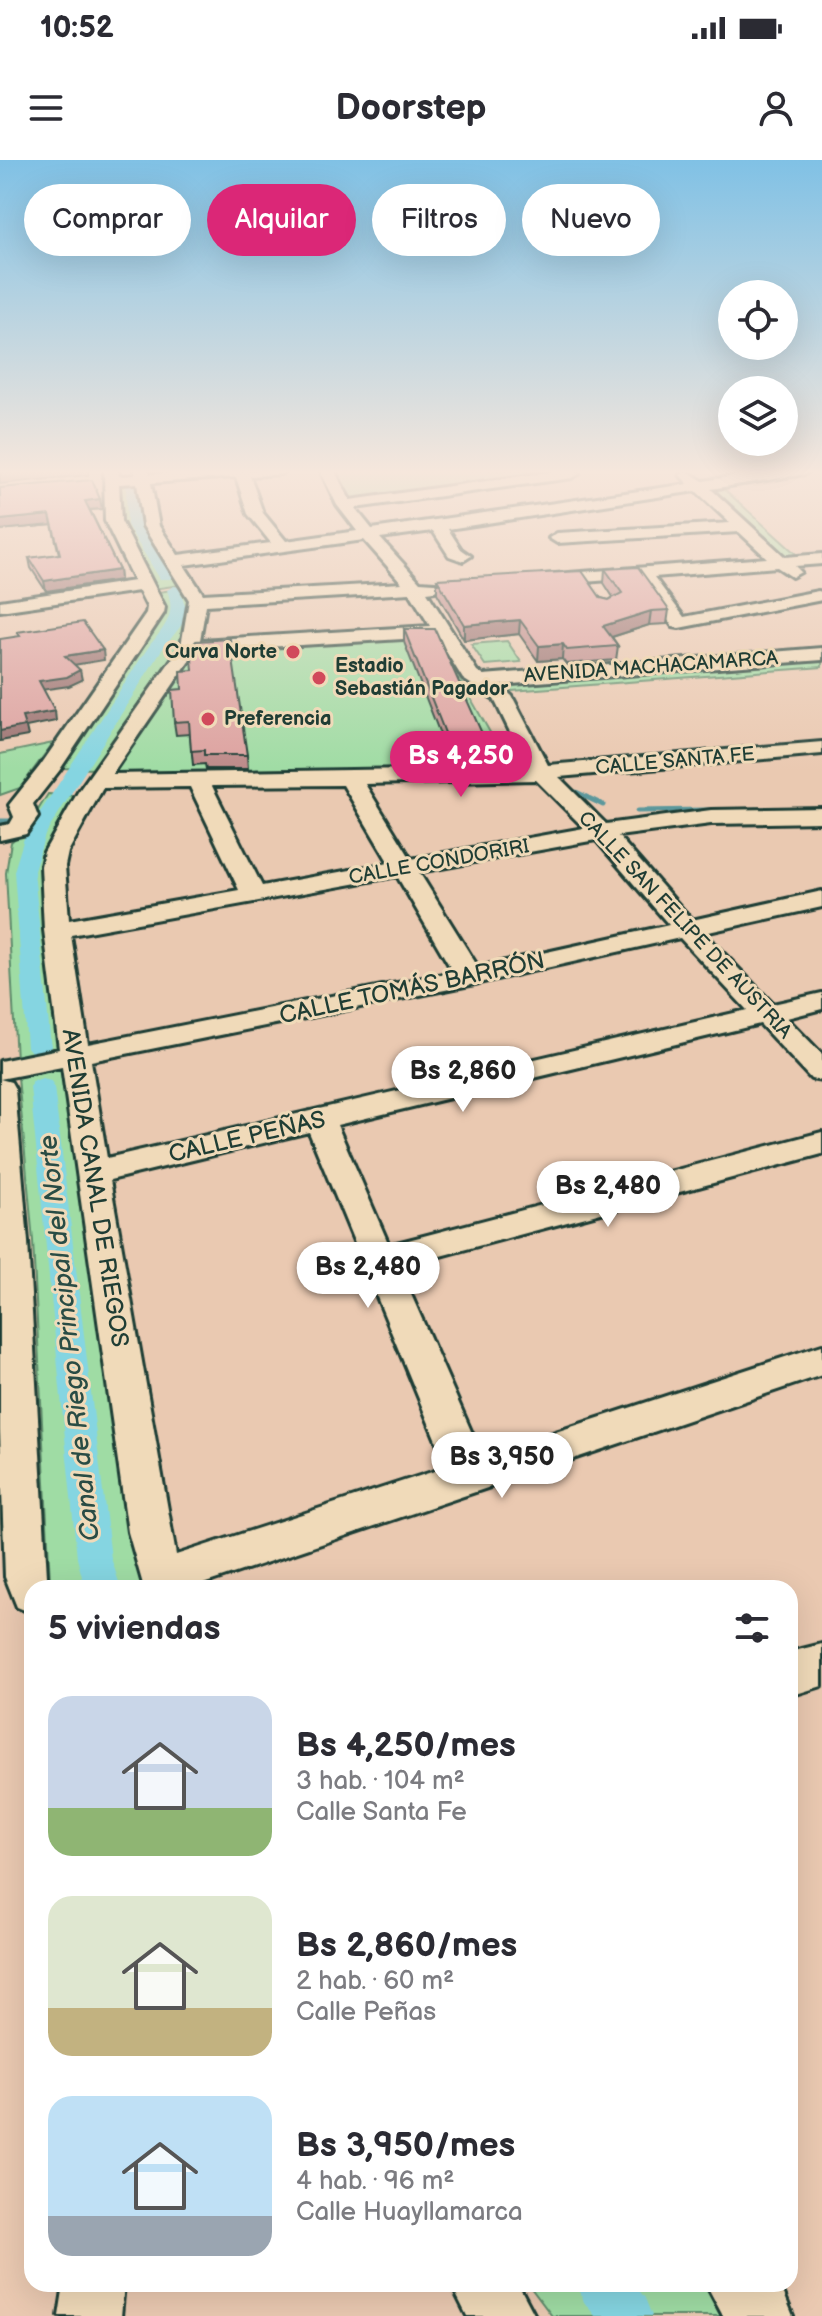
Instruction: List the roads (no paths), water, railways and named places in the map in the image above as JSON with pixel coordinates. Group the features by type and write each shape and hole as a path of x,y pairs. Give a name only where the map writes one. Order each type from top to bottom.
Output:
{"street":[{"name":"AVENIDA CANAL DE RIEGOS","path":"0,834 18,829 26,817 26,811 61,786 190,646 169,590 153,571"},
{"path":"169,590 172,571"},
{"name":"CALLE SAN FELIPE DE AUSTRIA","path":"400,571 416,588 470,675 502,696 541,772 595,826 685,928 822,1072"},
{"path":"583,571 601,596"},
{"path":"526,581 680,571"},
{"path":"790,571 820,598"},
{"path":"643,573 679,623 820,598"},
{"path":"0,606 169,590 447,586"},
{"name":"AVENIDA CANAL DE RIEGOS","path":"163,1580 149,1532 92,1173 57,930 53,866 61,786 156,607 169,590"},
{"path":"190,646 443,631"},
{"name":"AVENIDA MACHACAMARCA","path":"480,681 822,654"},
{"name":"AVENIDA MACHACAMARCA","path":"502,696 822,672"},
{"name":"CALLE SANTA FE","path":"61,786 198,780 500,776 822,748"},
{"path":"350,778 470,977"},
{"path":"198,780 254,895"},
{"path":"595,826 639,803 822,798"},
{"name":"CALLE CONDORIRI","path":"57,930 404,868 595,826 711,817 822,815"},
{"name":"CALLE TOMÁS BARRÓN","path":"0,1070 470,977 822,899"},
{"name":"CALLE PEÑAS","path":"92,1173 822,1001"},
{"path":"0,1089 9,1395 19,1585"},
{"path":"319,1120 471,1476"},
{"path":"380,1260 822,1143"},
{"path":"173,1580 471,1476 822,1360"},
{"path":"90,2316 93,2292"},
{"path":"487,2292 504,2316"},
{"path":"742,2292 762,2316"}],"waterway":[{"name":"Canal de Riego Principal del Norte","path":"162,571 165,576"},
{"name":"Canal de Riego Principal del Norte","path":"39,1047 24,871 35,835 155,649 176,622 179,608 174,590"},
{"path":"576,792 603,805"},
{"path":"637,811 773,809"},
{"path":"0,821 11,821"},
{"name":"Canal de Riego Principal del Norte","path":"42,1087 94,1558 101,1580"},
{"name":"Canal de Riego Principal del Norte","path":"608,2292 627,2316"}],"place":[{"name":"Curva Norte","path":"293,652"},
{"name":"Estadio Sebastián Pagador","path":"319,678"},
{"name":"Preferencia","path":"208,719"}]}
